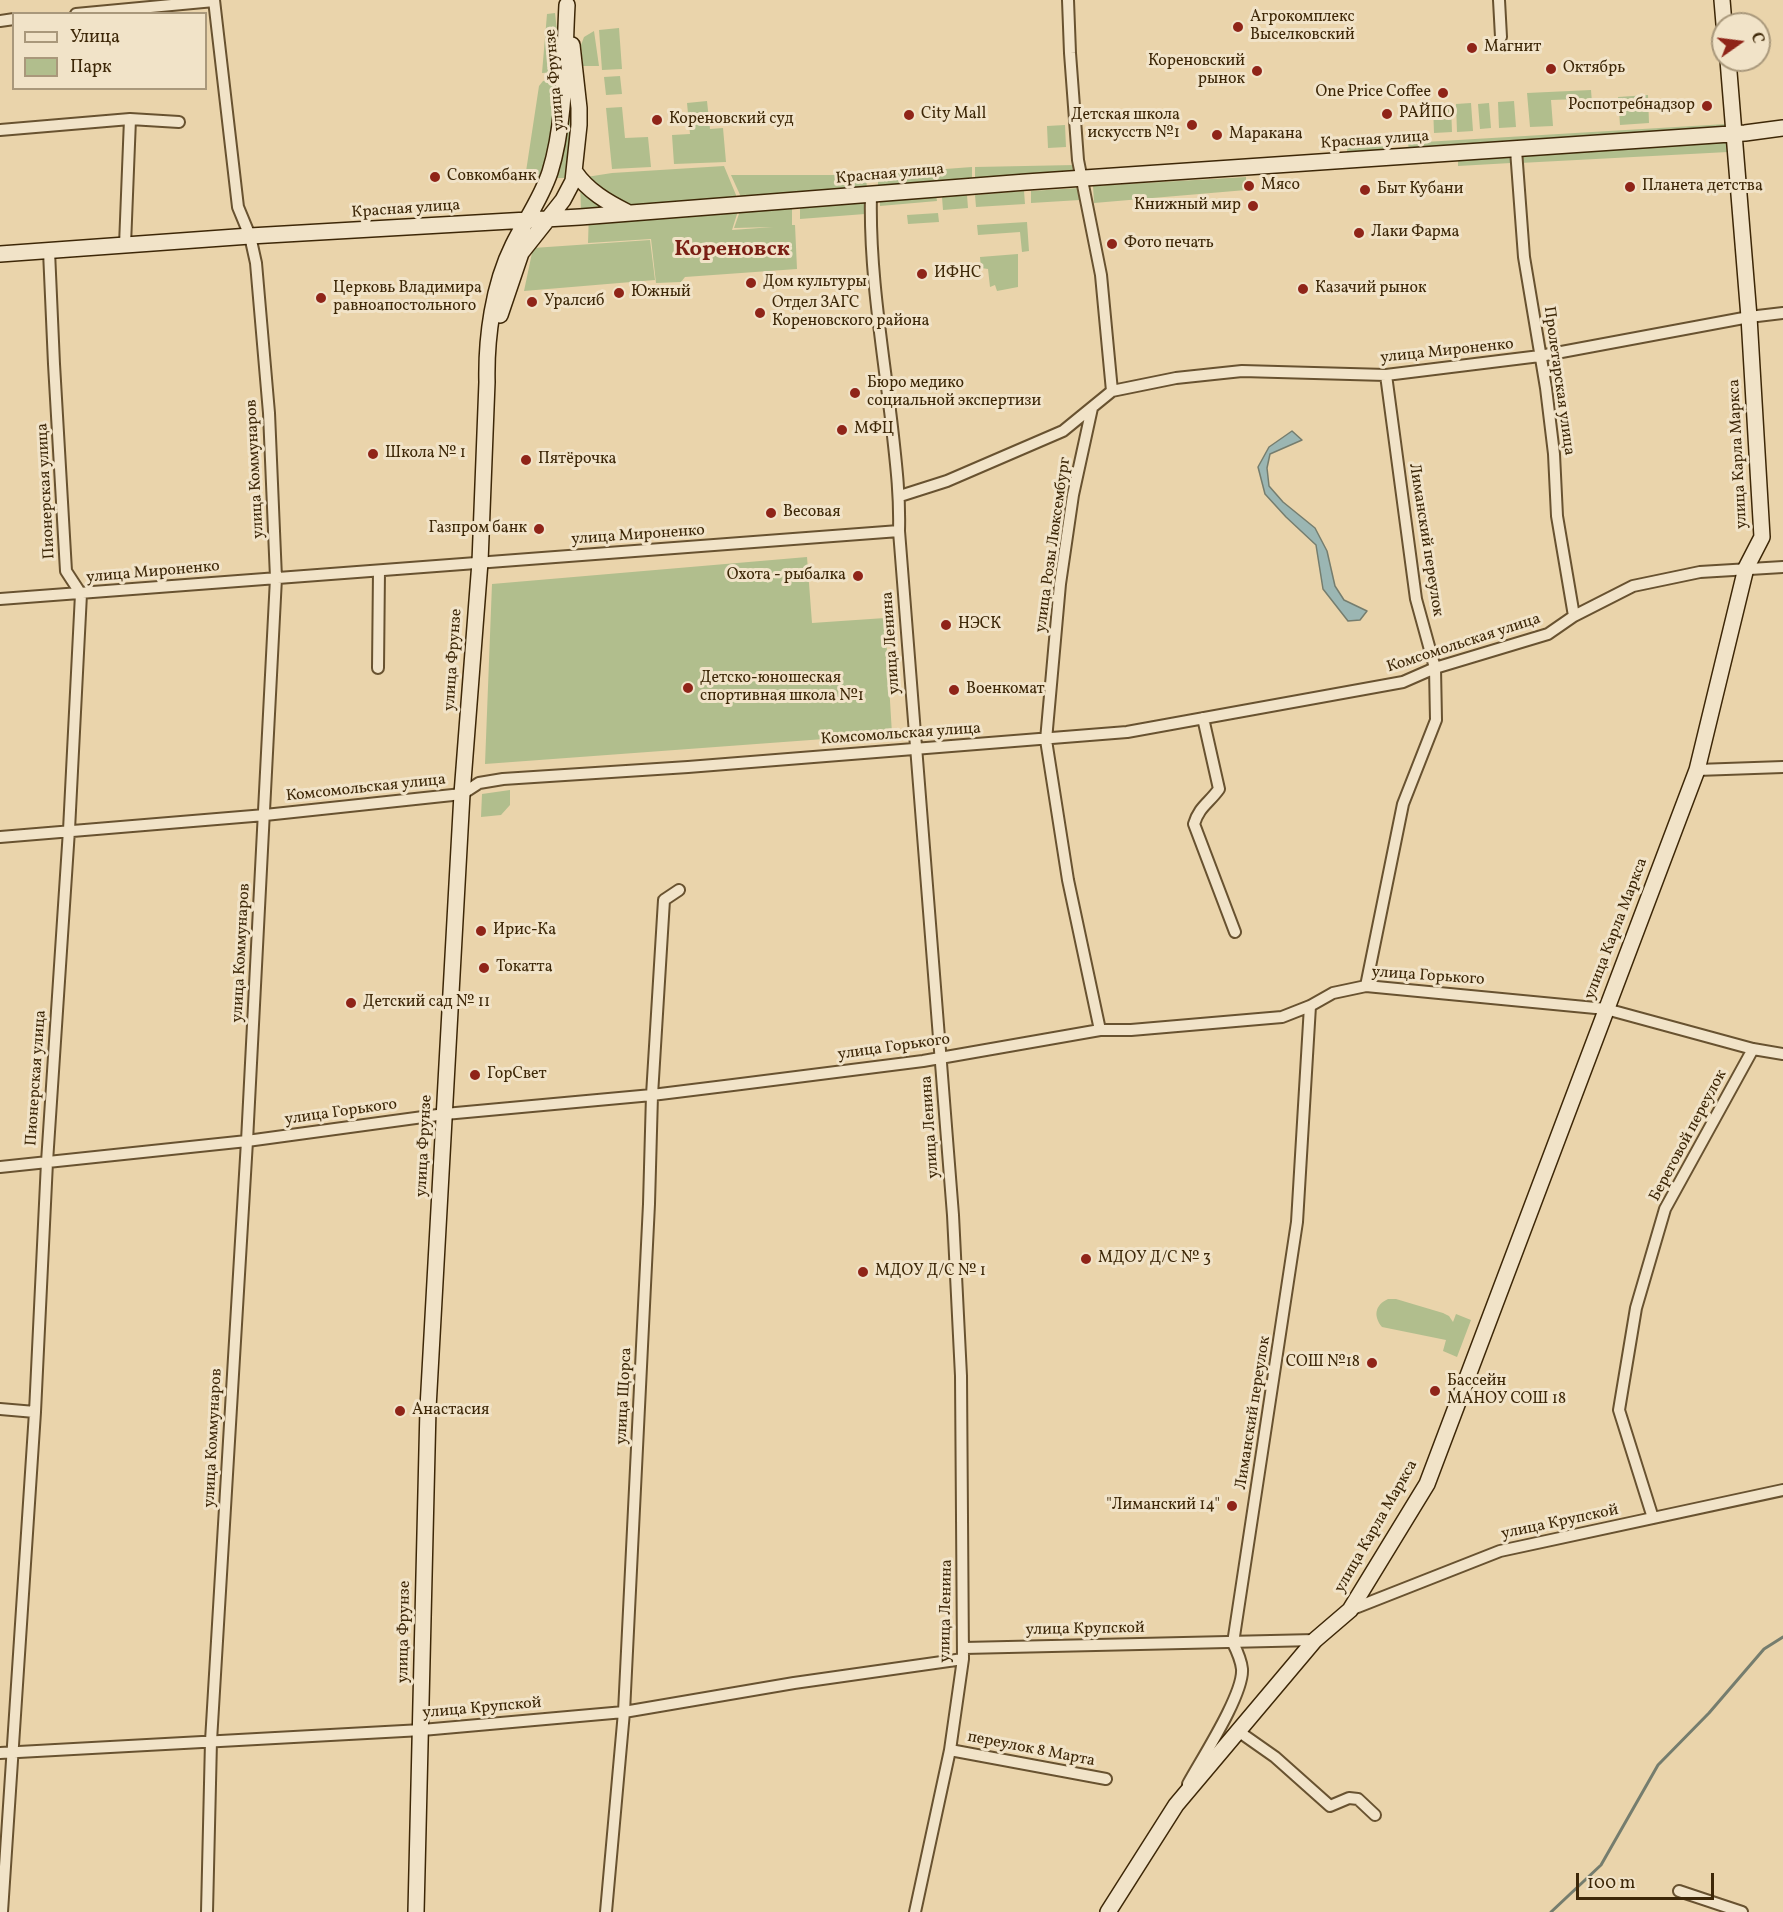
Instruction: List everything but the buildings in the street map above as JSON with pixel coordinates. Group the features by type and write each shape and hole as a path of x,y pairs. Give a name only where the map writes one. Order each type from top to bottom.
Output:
{"main road":[{"name":"улица Фрунзе","path":"487,382 500,316 521,253 563,200 575,172 579,108 567,2"},
{"name":"улица Фрунзе","path":"416,1912 428,1408 462,794 480,562 486,355 498,282 509,253 547,180 555,152 561,109 567,2"},
{"name":"улица Карла Маркса","path":"1108,1912 1176,1805 1315,1640 1350,1610 1427,1484 1697,770 1746,568 1762,537 1749,317 1729,72"},
{"name":"Красная улица","path":"0,254 250,236 547,219 1081,178 1735,134 1783,128"},
{"path":"575,172 587,188 630,213"}],"street":[{"path":"96,12 214,0"},
{"name":"улица Коммунаров","path":"207,1912 211,1741 247,1141 276,578 269,413 256,263 250,236 238,207 214,0"},
{"path":"900,496 947,481 1062,431 1112,391 1101,275 1085,216 1070,53 1068,0"},
{"path":"1499,0 1501,37"},
{"path":"0,130 130,119 179,122"},
{"path":"125,245 130,119"},
{"name":"Пролетарская улица","path":"1516,150 1524,257 1550,421 1557,516 1574,616"},
{"name":"улица Ленина","path":"871,194 871,230 877,296 900,496 899,531 953,1215 961,1376 964,1653 950,1750 915,1912"},
{"name":"Пионерская улица","path":"2,1912 6,1753 35,1412 47,1162 69,831 81,594 66,571 49,251"},
{"name":"улица Мироненко","path":"1112,391 1176,378 1242,371 1386,375 1540,356 1749,317 1783,313"},
{"name":"Лиманский переулок","path":"1366,986 1402,804 1436,720 1435,668 1416,599 1386,375"},
{"name":"улица Розы Люксембург","path":"1092,408 1073,495 1059,584 1046,740 1068,880 1100,1030"},
{"name":"улица Мироненко","path":"0,599 899,531"},
{"name":"Комсомольская улица","path":"0,837 265,815 462,794 479,783 503,779 688,767 1127,732 1403,682 1435,668 1548,634 1574,616 1634,586 1700,572 1783,567"},
{"path":"378,669 379,571"},
{"path":"1203,718 1219,789 1197,811 1194,824 1235,932"},
{"path":"1697,770 1783,767"},
{"name":"улица Щорса","path":"606,1912 624,1712 649,1204 652,1095 664,900 679,890"},
{"name":"улица Горького","path":"0,1167 247,1141 445,1114 652,1095 923,1061 1100,1030 1131,1030 1282,1017 1310,1006 1333,993 1366,986 1606,1009 1753,1049 1783,1054"},
{"name":"Лиманский переулок","path":"1176,1805 1235,1699 1242,1671 1233,1643 1298,1222 1310,1006"},
{"name":"Береговой переулок","path":"1653,1518 1619,1410 1636,1308 1665,1209 1753,1049"},
{"path":"0,1409 35,1412"},
{"name":"улица Крупской","path":"1350,1610 1500,1551 1783,1490"},
{"name":"улица Крупской","path":"6,1753 422,1730 624,1712 964,1653 1315,1640"},
{"path":"1239,1731 1275,1757 1330,1806 1349,1798 1358,1799 1375,1815"},
{"name":"переулок 8 Марта","path":"950,1750 1106,1779"},
{"path":"1679,1891 1742,1912"},
{"path":"908,1912 915,1912"}],"green space":[{"path":"555,13 558,39 557,72 542,73 547,14"},
{"path":"619,28 622,69 602,70 599,30"},
{"path":"594,31 599,66 583,66 581,45 584,37"},
{"path":"620,76 622,94 606,95 604,77"},
{"path":"548,80 557,88 548,156 538,178 525,178 539,86 543,81"},
{"path":"1591,90 1592,103 1581,104 1580,99 1551,100 1553,126 1530,127 1527,93"},
{"path":"1648,95 1649,123 1620,125 1618,97"},
{"path":"707,101 710,129 723,128 726,162 674,164 672,135 690,134 687,103"},
{"path":"1514,101 1516,127 1499,128 1498,102"},
{"path":"570,103 572,140 565,178 557,178"},
{"path":"1471,103 1473,131 1457,132 1456,104"},
{"path":"1489,103 1491,128 1480,129 1478,104"},
{"path":"1451,105 1452,132 1434,133 1433,106"},
{"path":"622,107 625,138 648,137 651,167 612,169 606,108"},
{"path":"1726,124 1726,130 1409,151 1408,143"},
{"path":"1065,125 1066,147 1048,148 1047,126"},
{"path":"1727,142 1728,152 1520,163 1519,153"},
{"path":"1384,144 1384,153 1347,155 1347,145"},
{"path":"1510,156 1511,163 1458,166 1458,159"},
{"path":"1075,165 1076,174 975,179 975,167"},
{"path":"724,166 736,195 738,211 732,230 773,227 734,228 740,211 792,209 797,269 685,277 681,282 656,283 651,239 588,243 589,211 581,212 580,178 612,173"},
{"path":"972,167 972,179 878,188 878,174"},
{"path":"731,175 866,175 867,190 741,197"},
{"path":"1246,177 1246,190 1094,203 1093,186"},
{"path":"1079,188 1080,200 1031,203 1031,191"},
{"path":"1024,191 1025,204 976,207 975,195"},
{"path":"936,195 937,201 880,206 880,199"},
{"path":"967,195 968,208 943,210 942,197"},
{"path":"865,202 865,214 800,219 800,207"},
{"path":"938,213 939,222 908,224 907,215"},
{"path":"1027,222 1029,251 1022,252 1020,232 978,235 977,225"},
{"path":"650,240 655,280 524,291 533,248"},
{"path":"1018,254 1018,287 997,291 995,285 990,287 988,269 981,268 980,257"},
{"name":"Детско-юношеская спортивная школа №1","path":"807,557 812,623 885,618 892,734 485,764 492,584"},
{"path":"510,790 510,805 501,815 481,817 482,794"},
{"path":"1388,1299 1396,1299 1443,1313 1453,1322 1456,1314 1471,1320 1457,1357 1443,1351 1446,1340 1382,1327 1377,1319 1377,1311 1380,1304"}],"water":[{"path":"1292,431 1302,440 1270,454 1267,468 1269,486 1283,502 1315,528 1327,551 1335,586 1344,600 1367,611 1360,620 1348,621 1323,589 1316,545 1265,494 1258,467 1269,447"}],"waterway":[{"path":"1551,1912 1601,1865 1658,1765 1709,1713 1764,1649 1783,1637"}],"place":[{"name":"Агрокомплекс Выселковский","path":"1238,27"},
{"name":"Магнит","path":"1472,48"},
{"name":"Октябрь","path":"1551,69"},
{"name":"Кореновский рынок","path":"1257,71"},
{"name":"One Price Coffee","path":"1443,93"},
{"name":"Роспотребнадзор","path":"1707,106"},
{"name":"РАЙПО","path":"1387,114"},
{"name":"City Mall","path":"909,115"},
{"name":"Кореновский суд","path":"657,120"},
{"name":"Детская школа искусств №1","path":"1192,125"},
{"name":"Маракана","path":"1217,135"},
{"name":"Совкомбанк","path":"435,177"},
{"name":"Мясо","path":"1249,186"},
{"name":"Планета детства","path":"1630,187"},
{"name":"Быт Кубани","path":"1365,190"},
{"name":"Книжный мир","path":"1253,206"},
{"name":"Лаки Фарма","path":"1359,233"},
{"name":"Фото печать","path":"1112,244"},
{"name":"ИФНС","path":"922,274"},
{"name":"Дом культуры","path":"751,283"},
{"name":"Казачий рынок","path":"1303,289"},
{"name":"Южный","path":"619,293"},
{"name":"Церковь Владимира равноапостольного","path":"321,298"},
{"name":"Уралсиб","path":"532,302"},
{"name":"Отдел ЗАГС Кореновского района","path":"760,313"},
{"name":"Бюро медико социальной экспертизи","path":"855,393"},
{"name":"МФЦ","path":"842,430"},
{"name":"Школа № 1","path":"373,454"},
{"name":"Пятёрочка","path":"526,460"},
{"name":"Весовая","path":"771,513"},
{"name":"Газпром банк","path":"539,529"},
{"name":"Охота - рыбалка","path":"858,576"},
{"name":"НЭСК","path":"946,625"},
{"name":"Детско-юношеская спортивная школа №1","path":"688,688"},
{"name":"Военкомат","path":"954,690"},
{"name":"Ирис-Ка","path":"481,931"},
{"name":"Токатта","path":"484,968"},
{"name":"Детский сад № 11","path":"351,1003"},
{"name":"ГорСвет","path":"475,1075"},
{"name":"МДОУ Д/С № 3","path":"1086,1259"},
{"name":"МДОУ Д/С № 1","path":"863,1272"},
{"name":"СОШ №18","path":"1372,1363"},
{"name":"Бассейн МАНОУ СОШ 18","path":"1435,1391"},
{"name":"Анастасия","path":"400,1411"},
{"name":"\"Лиманский 14\"","path":"1232,1506"}],"district":[{"name":"Кореновск","path":"732,251"}]}
